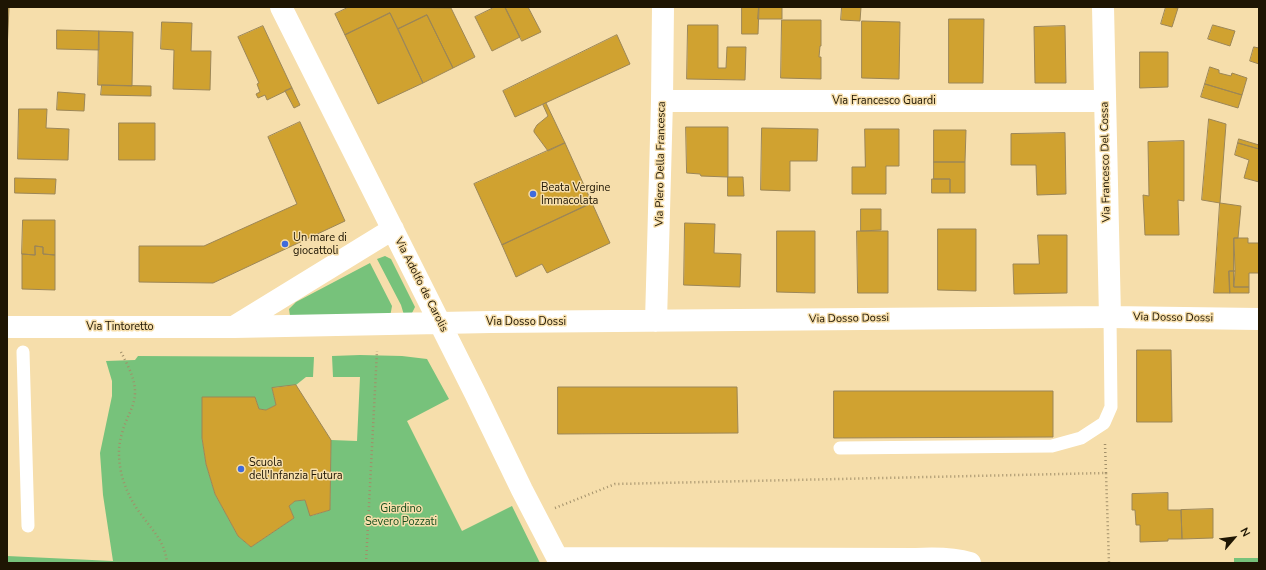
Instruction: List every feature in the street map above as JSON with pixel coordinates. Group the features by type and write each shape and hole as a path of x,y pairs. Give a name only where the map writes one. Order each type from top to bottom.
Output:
{"street":[{"name":"Via Adolfo de Carolis","path":"281,7 522,490 559,561"},
{"name":"Via Piero Della Francesca","path":"656,321 663,7"},
{"name":"Via Francesco Del Cossa","path":"1103,7 1110,316"},
{"name":"Via Francesco Guardi","path":"662,101 1105,100"},
{"path":"234,327 393,229"},
{"name":"Via Dosso Dossi","path":"440,323 1110,316 1259,319"},
{"name":"Via Tintoretto","path":"7,327 234,327 440,323"},
{"path":"559,561 913,561 933,558 970,563"}],"lane":[{"path":"840,448 1052,446 1081,438 1104,423 1111,407 1110,316"},
{"path":"23,352 28,526"}],"path":[{"path":"366,563 377,351"},
{"path":"121,352 133,377 135,392 132,408 123,429 118,456 123,484 139,512 155,532 166,552 167,563"},
{"path":"1104,423 1109,563"},
{"path":"550,510 615,484 1106,473"}],"green space":[{"path":"385,256 391,259 415,307 412,313 404,315 401,305 377,259"},
{"path":"370,263 392,306 390,317 290,316 289,309 296,302"},
{"name":"Giardino Severo Pozzati","path":"138,356 314,357 313,377 306,377 296,385 272,388 276,405 266,410 259,409 255,397 202,397 202,438 206,464 215,494 238,536 251,547 294,518 289,506 295,501 305,500 311,516 330,510 331,440 357,441 360,377 333,377 332,356 402,356 427,359 449,399 407,421 462,531 512,506 540,563 7,563 7,556 113,561 103,495 100,453 112,396 112,381 106,361 135,360"},
{"path":"1234,558 1259,558 1259,563 1234,563"}],"building":[{"path":"7,7 9,7 7,51"},
{"path":"349,7 451,8 475,57 453,68 427,15 398,29 390,13 345,35 335,14"},
{"path":"495,7 505,7 520,37 492,51 475,17"},
{"path":"505,7 528,7 541,32 522,41"},
{"path":"742,7 759,7 758,34 742,34"},
{"path":"759,7 782,7 782,19 758,19"},
{"path":"842,7 861,7 860,21 841,20"},
{"path":"1166,7 1178,8 1172,27 1161,24"},
{"path":"390,13 423,83 378,104 345,35"},
{"path":"427,15 453,68 423,83 398,29"},
{"path":"949,19 984,19 983,83 949,83"},
{"path":"782,20 821,20 821,46 819,57 821,57 821,79 781,78"},
{"path":"862,21 900,22 899,79 862,78"},
{"path":"162,22 192,23 191,51 211,51 210,90 173,89 174,50 161,49"},
{"path":"688,25 718,25 718,68 726,68 727,47 746,47 745,80 687,79"},
{"path":"1213,25 1235,31 1230,46 1208,39"},
{"path":"263,26 292,88 267,100 265,95 258,98 256,94 260,92 257,84 259,83 238,37"},
{"path":"1065,26 1066,83 1035,83 1034,27"},
{"path":"57,30 99,31 99,50 57,49"},
{"path":"99,31 133,32 132,86 98,85"},
{"path":"617,35 630,64 515,117 503,91"},
{"path":"1254,47 1259,48 1259,64 1250,61"},
{"path":"1140,52 1168,52 1168,87 1140,88"},
{"path":"1210,67 1219,70 1219,73 1231,76 1232,73 1247,78 1242,95 1205,84"},
{"path":"1205,84 1242,95 1238,108 1201,97"},
{"path":"102,85 151,86 151,96 101,95"},
{"path":"292,88 300,105 294,108 285,91"},
{"path":"58,92 85,94 84,111 57,110"},
{"path":"546,103 565,143 548,151 534,132 537,125 548,116 543,105"},
{"path":"19,109 47,109 46,128 69,129 68,160 18,159"},
{"path":"1209,119 1226,124 1220,203 1202,200"},
{"path":"300,122 345,221 213,283 139,282 139,246 204,246 297,204 268,137"},
{"path":"119,123 155,123 155,160 119,160"},
{"path":"686,127 728,127 728,177 701,176 700,174 687,173"},
{"path":"762,128 818,129 817,161 790,161 790,191 761,190"},
{"path":"865,129 899,129 899,166 886,166 886,194 852,194 852,167 865,167"},
{"path":"934,130 966,130 965,162 934,162"},
{"path":"1065,133 1066,194 1037,195 1036,165 1011,165 1011,134"},
{"path":"1239,139 1259,145 1259,149 1238,143"},
{"path":"1184,141 1184,201 1178,200 1179,235 1145,235 1143,195 1149,196 1148,142"},
{"name":"Beata Vergine Immacolata","path":"565,143 592,203 502,245 474,184"},
{"path":"1238,143 1259,149 1259,182 1244,178 1249,160 1235,155"},
{"path":"934,162 965,162 965,193 950,193 950,179 934,179"},
{"path":"728,177 743,177 744,196 728,196"},
{"path":"15,178 56,179 55,194 15,193"},
{"path":"932,179 950,179 950,193 932,193"},
{"path":"592,203 610,243 547,273 542,264 516,277 502,245"},
{"path":"1220,203 1241,206 1238,238 1234,238 1235,271 1229,271 1230,293 1214,293"},
{"path":"861,209 881,209 881,230 861,231"},
{"path":"23,220 55,220 55,255 43,254 43,247 35,246 35,255 22,254"},
{"path":"685,223 715,224 714,253 741,254 740,287 684,285"},
{"path":"938,229 976,229 976,291 938,290"},
{"path":"777,231 815,231 815,293 777,292"},
{"path":"857,231 888,231 888,293 858,293"},
{"path":"1038,235 1067,235 1067,293 1014,294 1013,264 1039,264"},
{"path":"1234,238 1248,238 1248,243 1259,243 1259,273 1249,273 1249,287 1234,287"},
{"path":"35,246 43,247 43,254 55,255 55,290 22,289 22,254 35,255"},
{"path":"1229,271 1235,271 1234,287 1249,287 1249,293 1230,293"},
{"path":"1137,350 1171,350 1172,422 1137,422"},
{"path":"296,385 331,440 330,510 310,516 305,500 295,501 289,506 294,518 251,547 238,536 215,494 206,464 202,438 202,397 255,397 259,409 266,410 276,405 272,388"},
{"path":"558,387 737,387 738,433 558,434"},
{"path":"834,391 1053,391 1053,437 834,438"},
{"path":"1168,493 1168,510 1181,510 1182,539 1140,542 1140,525 1136,525 1135,510 1132,510 1132,494"},
{"path":"1213,509 1213,538 1182,539 1181,510"}],"place":[{"name":"Beata Vergine Immacolata","path":"533,194"},
{"name":"Un mare di giocattoli","path":"285,244"},
{"name":"Scuola dell'Infanzia Futura","path":"241,469"}]}
